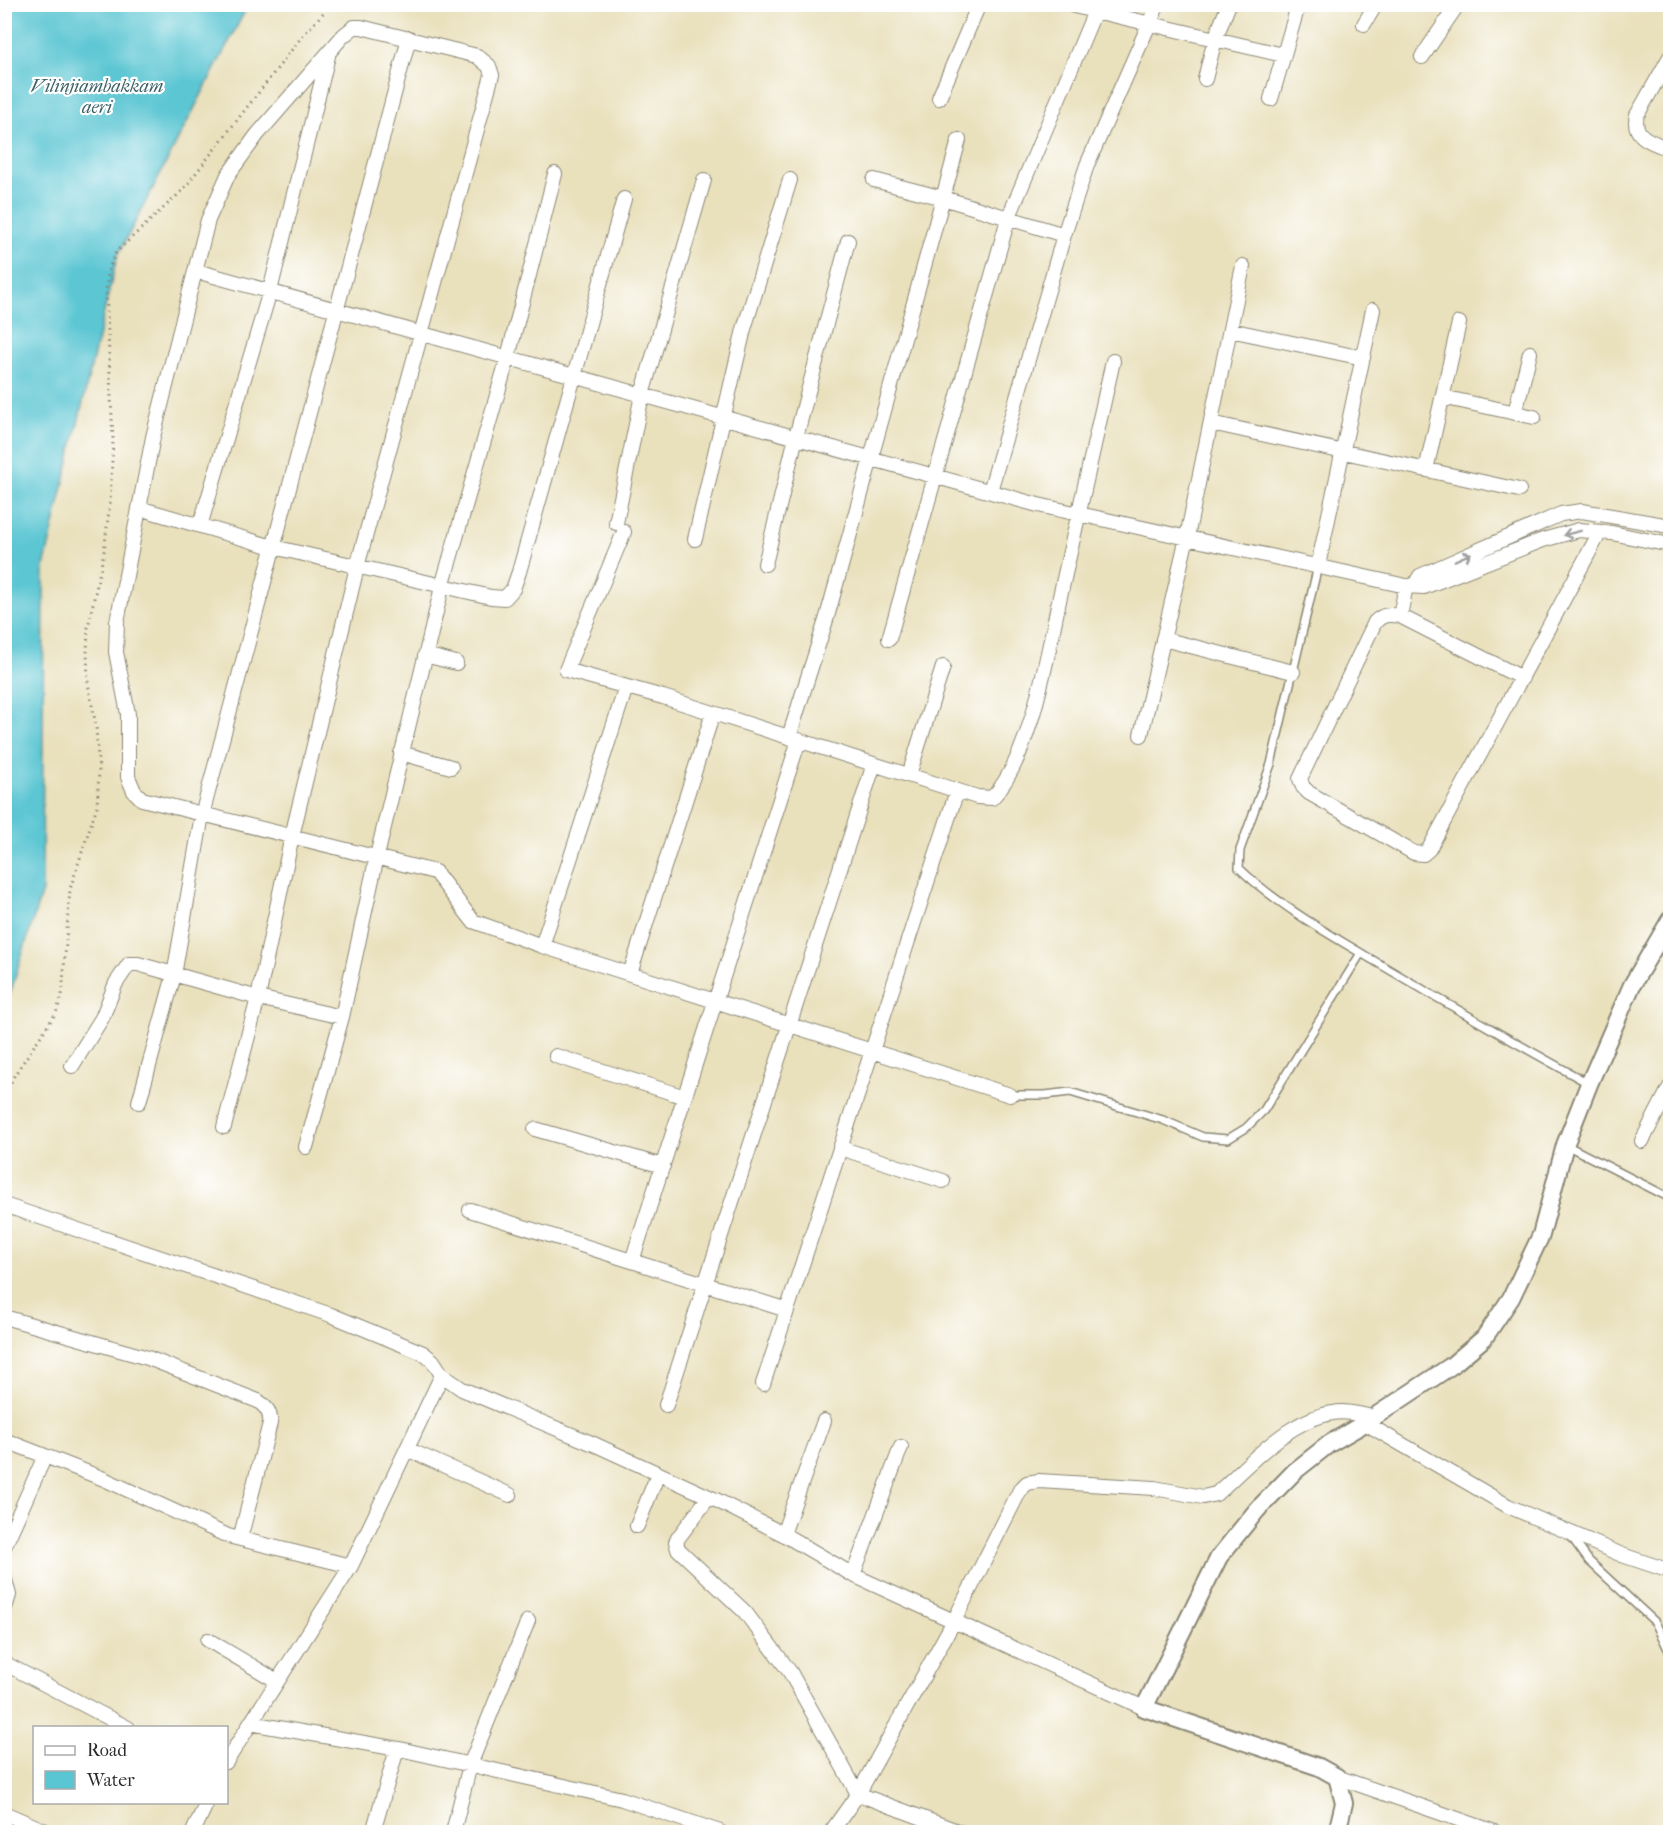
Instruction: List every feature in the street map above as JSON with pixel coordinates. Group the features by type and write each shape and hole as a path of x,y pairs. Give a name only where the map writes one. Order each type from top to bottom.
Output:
{"street":[{"path":"939,98 979,4"},
{"path":"990,491 1064,235 1088,165 1158,4"},
{"path":"1205,79 1215,39 1229,4"},
{"path":"1364,24 1376,4"},
{"path":"1422,57 1458,4"},
{"path":"1074,6 1097,7 1150,24 1283,56"},
{"path":"1271,99 1298,6"},
{"path":"889,639 1008,219 1097,7"},
{"path":"224,1127 258,998 292,836 357,567 492,75 489,66 477,56 354,27 330,50 257,135 228,175 208,220 159,415 117,622 116,652 128,714 128,777 134,791 142,799 202,815 292,836 377,856 435,872 473,921 542,946 1010,1095"},
{"path":"139,1102 174,975 202,815 409,39"},
{"path":"200,526 270,291 330,50"},
{"path":"1669,64 1636,116 1635,123 1640,135 1671,149"},
{"path":"632,1261 716,1001 794,739 959,140"},
{"path":"306,1147 342,1017 377,856 425,655 508,357 555,174"},
{"path":"704,180 642,394 620,528 566,670 713,713 957,791 977,797 992,798 1001,789 1014,766 1035,703 1113,361"},
{"path":"695,539 744,330 790,180"},
{"path":"874,180 943,198 1064,235"},
{"path":"139,508 273,547 491,597 505,598 513,589 624,199"},
{"path":"765,564 795,437 848,241"},
{"path":"1141,735 1211,423 1243,266"},
{"path":"196,271 990,491 1079,513 1410,586 1424,587 1543,540 1579,530 1671,545"},
{"path":"1318,566 1373,310"},
{"path":"1426,470 1459,323"},
{"path":"1230,330 1363,358"},
{"path":"1515,413 1530,353"},
{"path":"1442,397 1534,417"},
{"path":"1211,423 1519,490"},
{"path":"1400,616 1410,586 1420,576 1561,514 1581,511 1671,526"},
{"path":"1522,678 1400,616 1381,616 1375,622 1300,779 1303,788 1414,853 1423,854 1429,849 1522,678 1600,532"},
{"path":"1163,639 1293,672"},
{"path":"425,655 456,663"},
{"path":"909,775 943,667"},
{"path":"542,946 626,687"},
{"path":"630,974 713,713"},
{"path":"401,753 451,767"},
{"path":"666,1405 874,764"},
{"path":"763,1383 957,791"},
{"path":"1144,1708 1219,1557 1257,1510 1295,1471 1329,1444 1370,1420 1451,1366 1484,1338 1511,1298 1541,1235 1565,1145 1588,1084 1632,985 1668,928"},
{"path":"72,1066 102,1018 116,983 129,964 138,964 258,998 342,1017"},
{"path":"556,1056 685,1097"},
{"path":"1642,1141 1671,1087"},
{"path":"535,1129 663,1166"},
{"path":"840,1148 943,1181"},
{"path":"4,1205 331,1315 423,1353 433,1361 442,1375 462,1389 559,1429 709,1497 783,1534 853,1575 1144,1708 1319,1767 1337,1777 1495,1833"},
{"path":"470,1210 787,1310"},
{"path":"4,1317 148,1358 258,1401 266,1407 271,1416 270,1423 240,1539"},
{"path":"228,1759 351,1566 442,1375"},
{"path":"831,1833 858,1794 954,1621 1020,1490 1027,1483 1039,1481 1154,1488 1210,1497 1284,1435 1317,1416 1344,1412 1370,1420 1508,1506 1622,1555 1671,1571"},
{"path":"783,1534 824,1421"},
{"path":"4,1440 104,1479 228,1536 351,1566"},
{"path":"853,1575 901,1447"},
{"path":"407,1449 510,1495"},
{"path":"5,1545 45,1456"},
{"path":"637,1526 658,1474"},
{"path":"709,1497 678,1538 676,1542 678,1549 745,1612 790,1672 858,1794 960,1833"},
{"path":"4,1576 9,1595 4,1611"},
{"path":"453,1833 470,1765 528,1621"},
{"path":"208,1640 277,1681"},
{"path":"4,1663 124,1726"},
{"path":"250,1723 397,1749 622,1799 720,1833"},
{"path":"373,1833 397,1749"},
{"path":"1337,1777 1344,1803 1337,1833"},
{"path":"193,1833 207,1804"},
{"path":"4,1813 48,1833"}],"lane":[{"path":"1318,566 1271,764 1240,850 1239,868 1252,881 1325,932 1588,1084"},
{"path":"1010,1095 1070,1092 1162,1120 1203,1137 1228,1139 1246,1128 1264,1110 1361,953"},
{"path":"1565,1145 1671,1198"},
{"path":"1567,1531 1589,1561 1655,1622 1671,1653"}],"water":[{"name":"Vilinjiambakkam aeri","path":"5,4 248,5 117,257 44,567 42,891 5,1010"}]}
